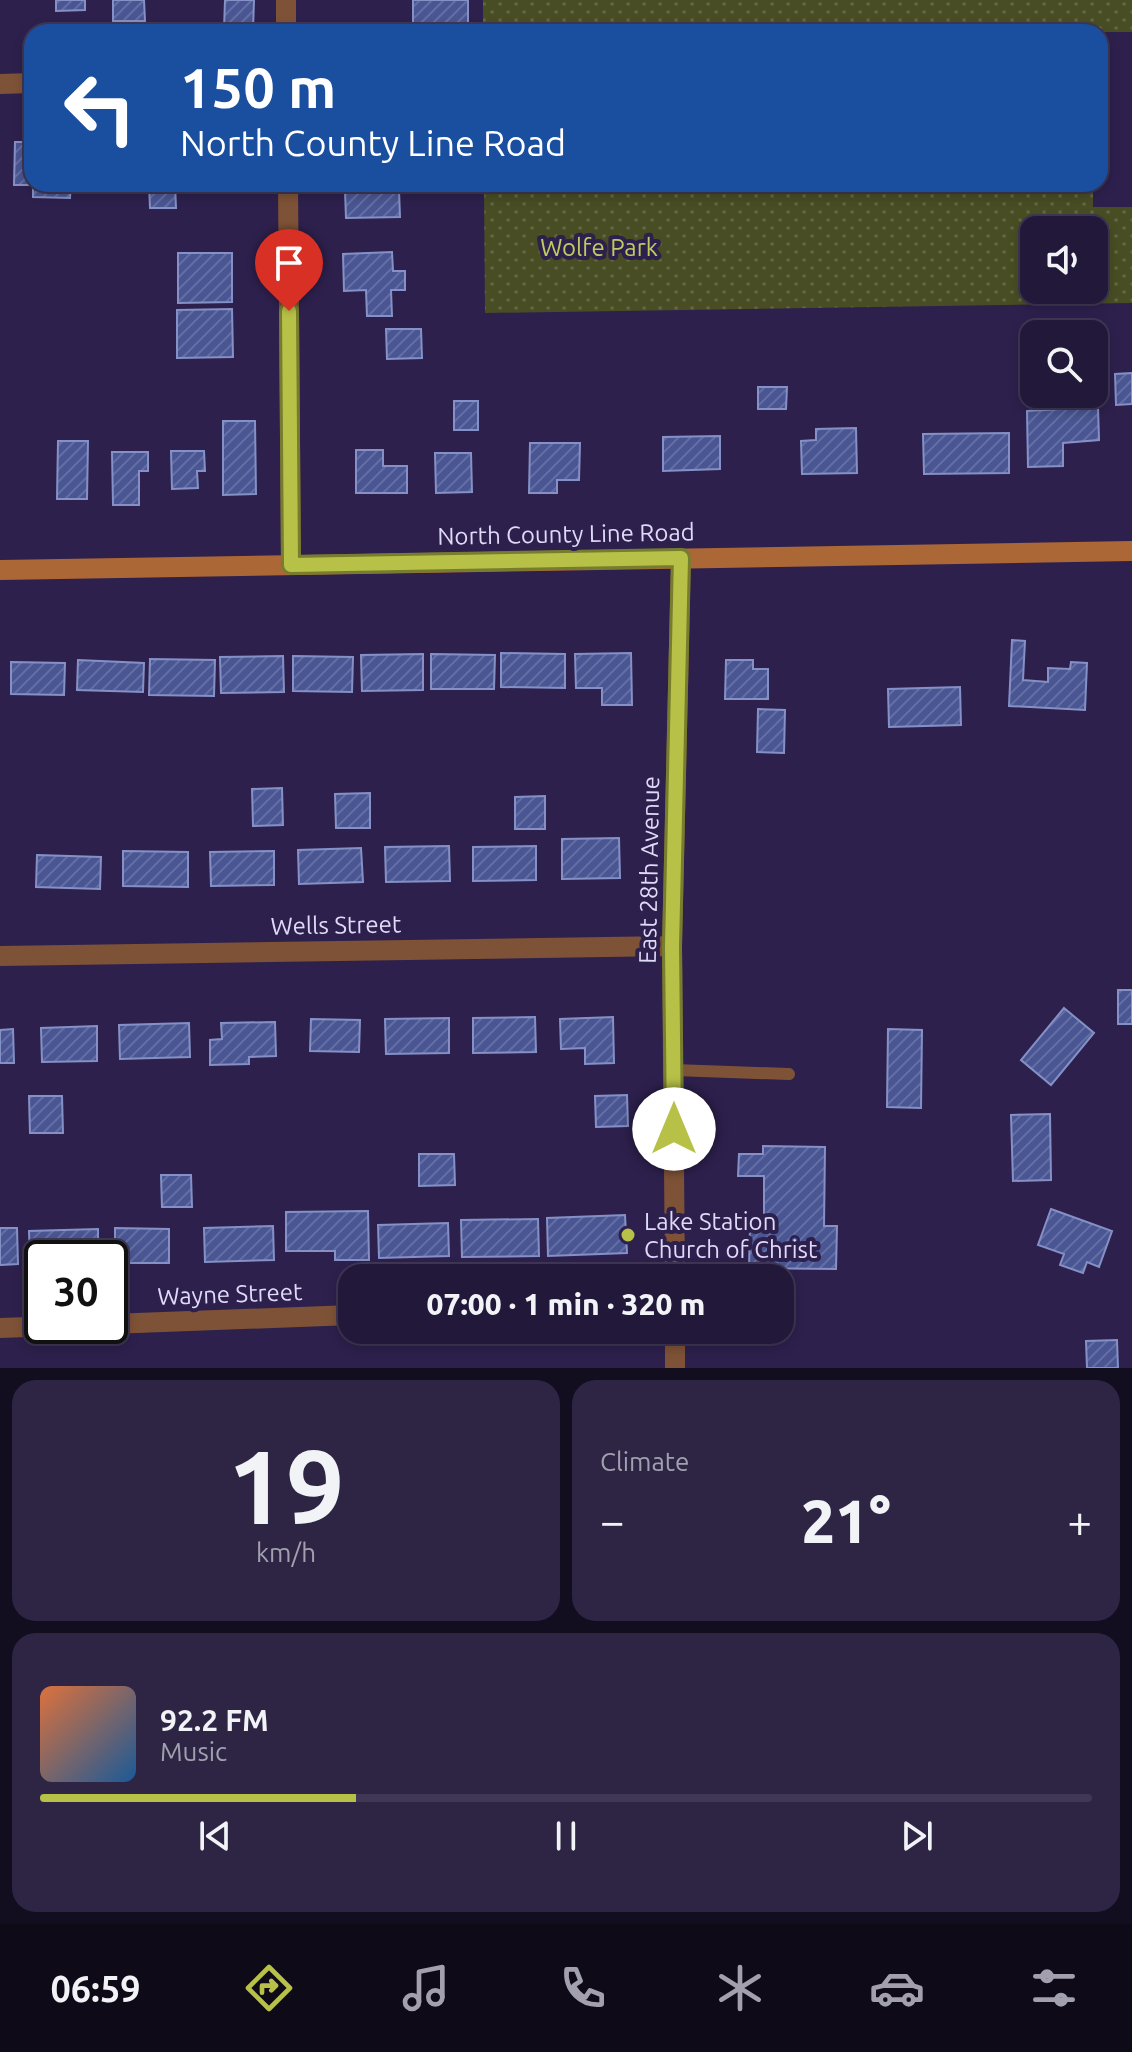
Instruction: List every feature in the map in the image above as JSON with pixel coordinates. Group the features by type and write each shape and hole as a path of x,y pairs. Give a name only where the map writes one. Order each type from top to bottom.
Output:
{"main road":[{"name":"North County Line Road","path":"0,570 1132,551"}],"street":[{"path":"286,0 286,24"},
{"path":"0,84 24,83"},
{"path":"288,192 291,565"},
{"name":"East 28th Avenue","path":"675,1264 672,946 681,558"},
{"name":"Wells Street","path":"0,956 672,946"},
{"name":"Wayne Street","path":"128,1323 338,1316"},
{"path":"0,1328 24,1327"},
{"path":"675,1344 675,1368"}],"lane":[{"path":"674,1070 789,1074"}],"green space":[{"path":"483,0 1132,0 1132,32 1108,32 1108,24 483,24"},
{"name":"Wolfe Park","path":"484,192 1093,192 1093,207 1132,207 1132,303 1108,303 1108,216 1020,216 1020,304 1067,304 485,313"}],"building":[{"path":"56,0 85,0 85,10 56,11"},
{"path":"113,0 144,0 145,21 113,21"},
{"path":"225,0 254,0 253,24 224,24"},
{"path":"413,0 468,0 468,24 413,24"},
{"path":"15,142 24,142 24,185 14,185"},
{"path":"33,192 70,192 70,198 33,197"},
{"path":"149,192 175,192 176,208 150,208"},
{"path":"345,192 399,192 400,217 346,218"},
{"path":"392,252 393,271 405,271 405,290 391,290 392,316 367,316 366,290 344,291 343,254"},
{"path":"178,253 232,253 232,302 178,303"},
{"path":"232,309 233,357 177,358 177,310"},
{"path":"386,329 421,329 422,358 387,359"},
{"path":"1132,373 1132,404 1116,405 1115,374"},
{"path":"758,387 787,387 786,409 758,409"},
{"path":"454,401 478,401 478,430 454,430"},
{"path":"1098,408 1099,440 1063,443 1063,466 1028,467 1027,411"},
{"path":"223,421 255,421 256,494 223,495"},
{"path":"856,428 857,473 802,474 801,441 816,440 816,429"},
{"path":"1009,433 1009,473 924,474 923,434"},
{"path":"720,436 720,469 663,471 663,437"},
{"path":"58,441 88,441 87,499 57,499"},
{"path":"530,443 580,443 579,480 557,480 557,493 529,493"},
{"path":"356,450 383,450 383,466 407,466 407,493 356,493"},
{"path":"171,451 204,451 205,471 197,471 198,488 172,489"},
{"path":"112,452 148,452 148,471 139,471 139,505 113,505"},
{"path":"435,453 471,453 472,492 436,493"},
{"path":"1012,640 1025,641 1023,680 1048,682 1048,668 1070,669 1071,662 1087,663 1085,710 1009,706"},
{"path":"501,653 565,654 565,688 501,687"},
{"path":"631,653 632,705 602,705 602,688 576,688 575,654"},
{"path":"423,654 423,690 362,691 361,655"},
{"path":"431,654 495,655 494,689 431,689"},
{"path":"283,656 284,692 221,693 220,657"},
{"path":"293,656 353,657 352,692 293,691"},
{"path":"150,659 215,660 214,696 149,695"},
{"path":"78,660 144,663 143,692 77,690"},
{"path":"726,660 753,660 753,669 768,669 768,699 725,699"},
{"path":"11,662 65,663 64,695 11,694"},
{"path":"960,687 961,725 889,727 888,689"},
{"path":"758,709 785,710 784,753 757,752"},
{"path":"282,788 283,825 253,826 252,789"},
{"path":"370,793 370,828 336,828 335,794"},
{"path":"545,796 545,829 515,829 515,797"},
{"path":"619,838 620,878 562,879 562,839"},
{"path":"449,846 450,881 386,882 385,847"},
{"path":"536,846 536,880 473,881 473,847"},
{"path":"361,848 363,882 299,884 298,850"},
{"path":"123,851 188,852 188,887 123,886"},
{"path":"274,851 274,885 211,886 210,852"},
{"path":"37,855 101,857 100,889 36,887"},
{"path":"1118,990 1132,990 1132,1024 1118,1024"},
{"path":"1064,1008 1094,1033 1051,1085 1021,1060"},
{"path":"535,1017 536,1052 473,1053 473,1018"},
{"path":"613,1017 614,1063 585,1064 585,1048 561,1049 560,1019"},
{"path":"449,1018 449,1053 386,1054 385,1019"},
{"path":"311,1019 360,1020 359,1052 310,1051"},
{"path":"275,1022 276,1056 249,1057 249,1064 210,1065 210,1040 222,1039 221,1023"},
{"path":"189,1023 190,1057 120,1059 119,1025"},
{"path":"97,1026 97,1061 42,1062 41,1028"},
{"path":"13,1029 14,1063 0,1063 0,1030"},
{"path":"888,1029 922,1030 921,1108 887,1107"},
{"path":"627,1095 628,1126 596,1127 595,1096"},
{"path":"29,1096 62,1096 63,1133 30,1133"},
{"path":"1050,1114 1051,1180 1013,1181 1011,1115"},
{"path":"763,1146 825,1147 824,1226 837,1226 836,1269 794,1269 794,1264 749,1264 750,1225 764,1225 764,1176 738,1176 739,1154 763,1154"},
{"path":"419,1154 454,1154 455,1185 419,1186"},
{"path":"161,1175 191,1175 192,1207 162,1207"},
{"path":"1051,1209 1112,1231 1099,1267 1087,1262 1083,1273 1060,1265 1064,1254 1038,1245"},
{"path":"368,1211 369,1260 335,1260 335,1251 286,1251 286,1212"},
{"path":"625,1215 627,1253 548,1256 547,1218"},
{"path":"538,1219 539,1256 462,1257 461,1220"},
{"path":"448,1223 449,1256 379,1258 378,1225"},
{"path":"273,1226 274,1260 205,1262 204,1228"},
{"path":"0,1228 17,1228 18,1264 0,1265"},
{"path":"115,1228 169,1229 169,1263 128,1263 128,1240 115,1240"},
{"path":"98,1229 98,1240 29,1240 29,1231"},
{"path":"1117,1340 1118,1368 1087,1368 1086,1341"}],"place":[{"name":"Lake Station Church of Christ","path":"628,1235"}],"route":[{"path":"289,311 291,565 681,558 672,946 674,1129"}]}
